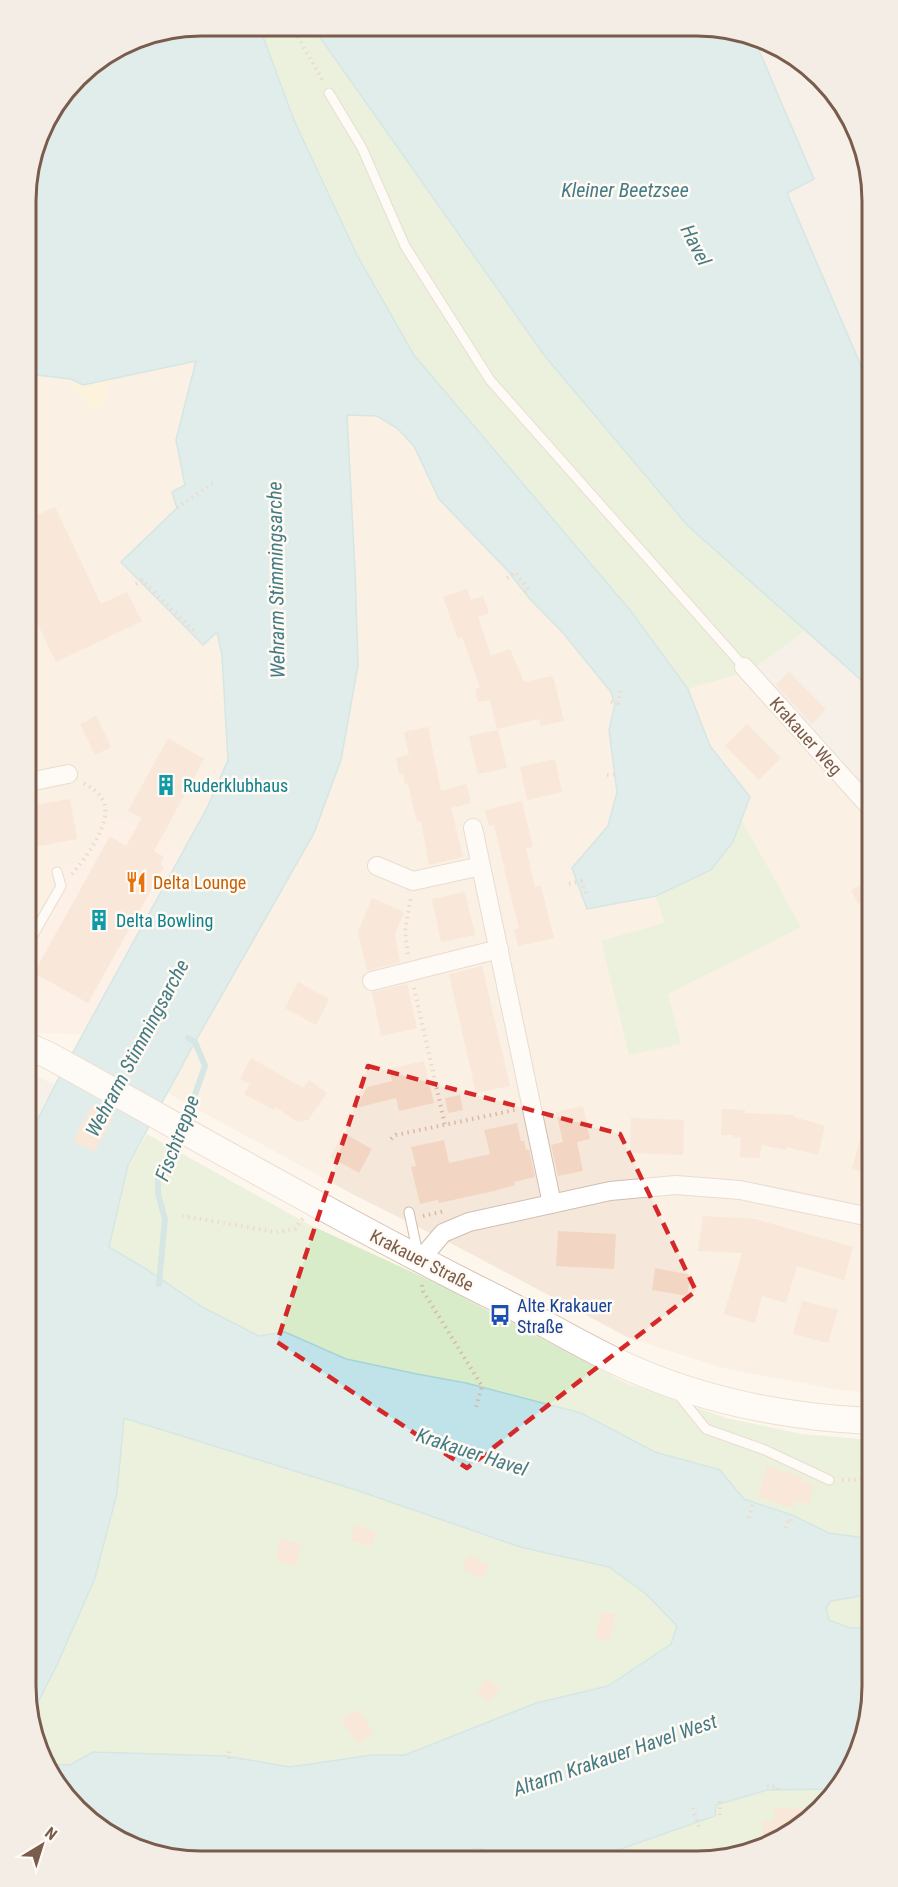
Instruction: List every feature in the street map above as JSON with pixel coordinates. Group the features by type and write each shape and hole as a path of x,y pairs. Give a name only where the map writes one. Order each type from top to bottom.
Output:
{"main road":[{"name":"Krakauer Straße","path":"39,1051 187,1131 314,1204 611,1359 670,1384 730,1402 774,1412 835,1420 862,1421"}],"street":[{"name":"Krakauer Weg","path":"744,667 862,798"},
{"path":"36,781 68,774"},
{"path":"473,828 552,1204"},
{"path":"377,866 413,881 481,866"},
{"path":"372,981 411,974 499,949"},
{"path":"420,1260 443,1233 469,1222 610,1191 676,1185 740,1190 862,1215"}],"lane":[{"path":"329,93 362,148 405,246 490,380 744,667"},
{"path":"36,930 61,886 57,872"},
{"path":"409,1212 420,1260"},
{"path":"670,1384 706,1429 765,1450 829,1480"}],"path":[{"path":"298,36 329,93"},
{"path":"177,508 216,481"},
{"path":"507,578 515,572 529,590 521,595"},
{"path":"136,584 142,580 197,634"},
{"path":"611,702 618,703 621,688"},
{"path":"61,886 85,859 104,825 104,802 94,789 68,774"},
{"path":"607,775 619,774"},
{"path":"413,881 405,932 411,974 445,1125"},
{"path":"569,884 581,881 587,896"},
{"path":"391,1139 396,1135 531,1107"},
{"path":"182,1216 276,1232 295,1229 314,1204"},
{"path":"420,1260 423,1291 482,1386 475,1411"},
{"path":"829,1480 862,1479"},
{"path":"749,1518 753,1503"},
{"path":"785,1528 788,1521 791,1522 792,1515"},
{"path":"229,1749 229,1759"},
{"path":"767,1786 778,1786 778,1794"},
{"path":"720,1800 720,1815"},
{"path":"693,1808 699,1827"}],"highlighted area":[{"path":"368,1066 620,1134 696,1291 467,1468 277,1342"}],"shaded area":[{"path":"758,48 789,64 821,92 845,128 853,148 861,180 862,201 862,368 787,193 814,178"},
{"path":"196,361 176,440 185,486 177,508 203,645 216,632 222,655 228,760 208,806 183,852 122,819 104,825 85,859 57,872 61,886 36,930 36,375 70,379 92,410 102,407 111,378"},
{"path":"347,415 377,416 397,428 414,446 439,499 508,571 529,598 564,634 611,692 615,704 609,730 617,792 608,826 572,868 587,909 656,896 664,923 668,994 801,927 742,820 750,797 710,746 688,689 752,670 862,789 862,1392 846,1391 727,1369 629,1338 458,1247 356,1196 168,1093 195,1042 358,665"},
{"path":"806,630 862,681 862,789 752,670"},
{"path":"122,819 183,852 84,1034 36,1033 36,930 61,886 57,872 85,859 104,825"},
{"path":"36,1076 55,1085 36,1123"}],"green space":[{"path":"263,36 319,36 544,355 688,526 806,630 752,670 688,689 630,610 414,355 357,255 294,120"},
{"path":"742,820 801,927 668,994 681,1044 629,1055 601,941 664,923 656,896 711,870 732,842"},
{"path":"147,1134 308,1224 440,1285 626,1383 726,1418 802,1434 862,1439 862,1538 829,1533 792,1515 744,1499 720,1470 655,1452 581,1413 466,1383 346,1359 285,1332 259,1336 204,1308 109,1247 128,1165"},
{"path":"124,1418 359,1491 520,1547 609,1567 646,1594 678,1625 671,1644 608,1686 536,1703 405,1755 372,1755 290,1767 226,1756 94,1752 70,1765 56,1764 42,1729 37,1704 57,1665 95,1578 117,1493"},
{"path":"862,1596 862,1627 850,1628 829,1620 826,1608 831,1601"},
{"path":"826,1789 806,1810 779,1829 740,1845 718,1850 615,1851 715,1816 716,1805 767,1790"}],"sand":[{"path":"111,378 102,408 91,410 70,379 83,385"}],"water":[{"path":"190,36 263,36 294,120 357,255 414,355 630,610 688,689 710,746 750,797 733,842 711,870 656,896 587,909 572,868 608,826 617,792 609,730 615,704 611,692 564,634 529,598 508,571 439,499 414,446 397,428 377,416 347,415 358,665 341,760 314,833 128,1165 109,1247 204,1308 259,1336 285,1332 346,1359 466,1383 581,1413 655,1452 720,1470 744,1499 792,1515 829,1533 862,1538 862,1596 831,1601 826,1608 829,1620 850,1628 862,1627 862,1697 856,1729 849,1749 840,1768 826,1789 767,1790 716,1805 715,1816 615,1851 486,1851 475,1848 473,1851 201,1851 180,1850 148,1842 109,1823 77,1795 58,1768 56,1764 70,1765 93,1752 226,1756 290,1767 372,1755 405,1755 536,1703 608,1686 671,1644 677,1626 646,1594 609,1567 520,1547 359,1491 124,1418 117,1493 95,1578 57,1665 37,1704 36,1123 208,806 228,760 222,655 217,632 203,645 121,562 177,508 172,492 185,485 176,440 196,361 83,385 71,379 36,375 36,190 45,148 58,119 84,84 109,64 138,49 169,39"},
{"name":"Kleiner Beetzsee","path":"319,36 697,36 729,39 758,48 814,179 787,193 862,368 862,681 688,526 544,355"}],"building":[{"path":"55,507 101,604 127,592 142,621 56,662 36,621 36,515"},
{"path":"467,589 471,600 483,596 489,613 478,617 491,656 510,649 524,682 553,676 564,721 541,726 539,719 497,729 490,700 478,702 475,689 480,687 462,637 458,639 443,597"},
{"path":"789,672 826,709 812,724 776,685"},
{"path":"96,716 111,747 95,755 80,724"},
{"path":"747,724 781,758 759,780 725,746"},
{"path":"428,727 441,791 466,784 471,803 451,808 463,857 429,865 421,821 417,822 408,783 405,784 403,773 399,774 396,758 409,755 404,732"},
{"path":"498,730 507,768 478,774 469,736"},
{"name":"Delta Bowling","path":"168,738 204,759 154,851 164,857 160,864 164,867 88,1003 36,974 36,969 110,836 126,846 142,818 128,811"},
{"path":"555,759 562,792 527,800 520,767"},
{"path":"70,799 77,839 36,847 36,805"},
{"path":"522,801 533,847 526,848 535,887 541,886 554,938 518,946 514,930 519,928 494,825 489,826 485,810"},
{"path":"862,884 862,902 858,904 851,890"},
{"path":"465,892 475,935 441,942 432,899"},
{"path":"372,898 404,912 395,934 400,962 367,971 358,932"},
{"path":"482,966 510,1086 476,1093 449,974"},
{"path":"298,982 329,999 316,1025 285,1008"},
{"path":"407,984 417,1028 381,1036 372,992"},
{"path":"251,1058 303,1088 309,1080 327,1093 308,1120 297,1122 276,1107 274,1110 244,1094 250,1084 240,1079"},
{"path":"424,1061 434,1103 399,1111 396,1098 356,1108 367,1087 392,1081 389,1069"},
{"path":"460,1095 463,1110 448,1113 445,1098"},
{"path":"92,1105 114,1116 95,1152 73,1141"},
{"path":"583,1106 590,1139 577,1142 583,1171 558,1176 551,1145 563,1142 556,1112"},
{"path":"722,1109 745,1110 745,1113 795,1115 794,1117 825,1126 818,1155 787,1147 786,1150 762,1145 759,1158 740,1157 741,1138 721,1135"},
{"path":"631,1118 684,1120 683,1155 630,1153"},
{"path":"517,1123 521,1141 524,1141 526,1150 529,1150 535,1177 514,1182 515,1185 494,1191 439,1203 438,1200 420,1204 411,1167 416,1166 411,1147 444,1140 449,1163 490,1154 484,1130"},
{"path":"343,1133 372,1149 359,1173 330,1157"},
{"path":"862,1134 862,1171 852,1168"},
{"path":"703,1216 755,1219 853,1247 844,1280 797,1266 786,1303 762,1296 755,1323 724,1314 742,1253 698,1251"},
{"path":"558,1231 616,1234 614,1269 556,1266"},
{"path":"655,1268 691,1275 687,1296 652,1290"},
{"path":"802,1301 838,1310 828,1343 793,1334"},
{"path":"767,1466 803,1477 802,1481 814,1485 809,1504 796,1501 794,1508 758,1497"},
{"path":"355,1524 376,1532 371,1547 350,1540"},
{"path":"280,1539 301,1544 296,1566 276,1562"},
{"path":"468,1555 489,1565 482,1579 461,1569"},
{"path":"602,1611 616,1615 609,1641 595,1637"},
{"path":"486,1679 500,1687 491,1702 477,1694"},
{"path":"357,1709 374,1732 358,1744 341,1720"},
{"path":"775,1807 802,1808 802,1814 797,1817 762,1837 763,1821 774,1821"}],"waterway":[{"name":"Fischtreppe","path":"185,1123 205,1066 195,1042 188,1038"},
{"name":"Fischtreppe","path":"159,1284 165,1219 158,1194 158,1178 170,1162 180,1136"}],"place":[{"name":"Ruderklubhaus","path":"166,785"},
{"name":"Delta Lounge","path":"136,882"},
{"name":"Delta Bowling","path":"99,920"},
{"name":"Alte Krakauer Straße","path":"500,1315"}],"water label":[{"name":"Havel","path":"696,245"},
{"name":"Wehrarm Stimmingsarche","path":"276,580"},
{"name":"Wehrarm Stimmingsarche","path":"137,1048"},
{"name":"Krakauer Havel","path":"472,1452"},
{"name":"Altarm Krakauer Havel West","path":"615,1755"}]}
